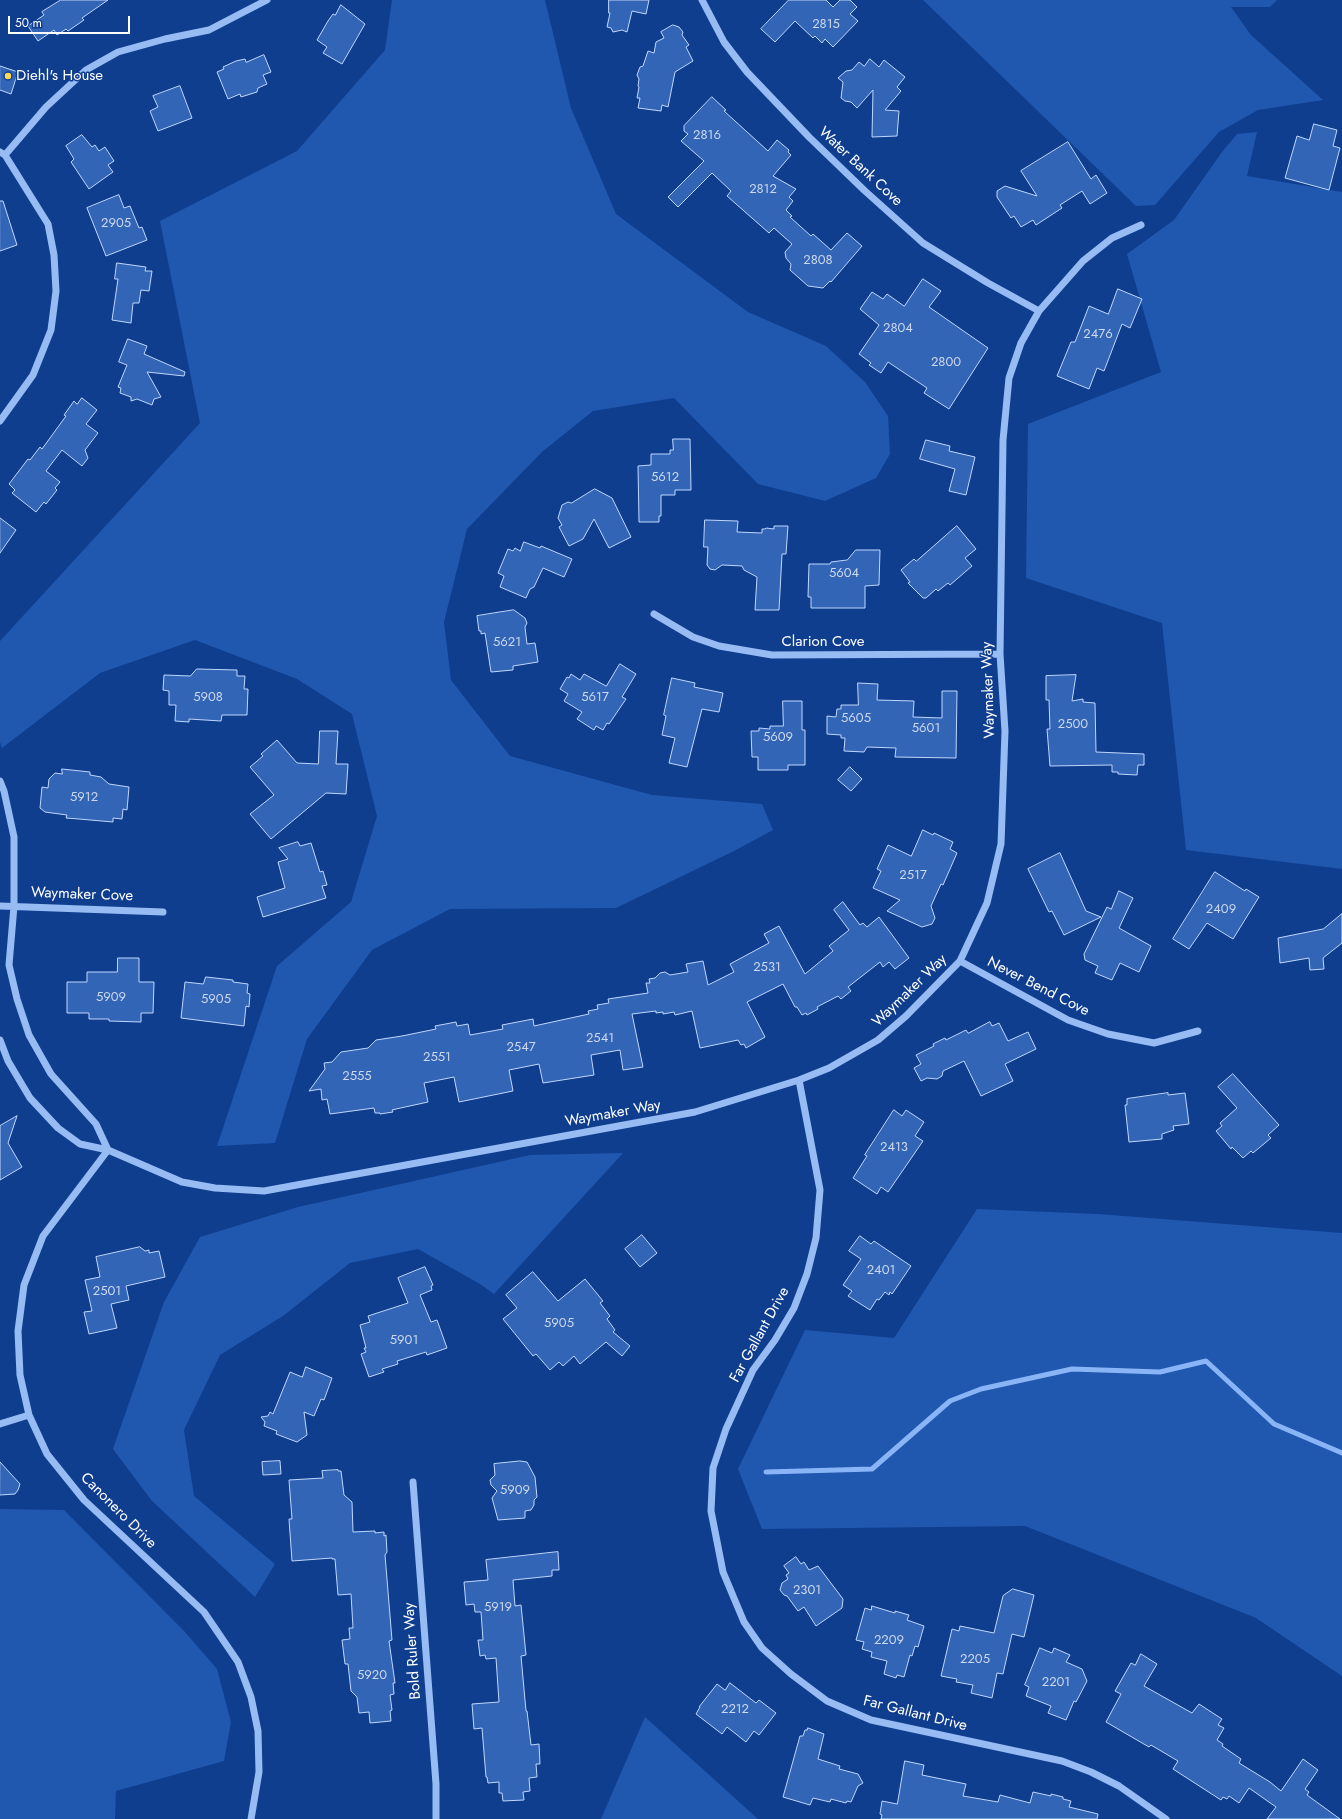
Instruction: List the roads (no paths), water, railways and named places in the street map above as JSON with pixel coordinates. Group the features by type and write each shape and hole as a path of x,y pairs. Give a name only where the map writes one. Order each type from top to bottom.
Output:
{"street":[{"path":"0,421 33,375 51,330 56,291 54,254 48,224 3,154 46,108 86,70 118,52 165,38 209,30 267,0"},
{"name":"Water Bank Cove","path":"702,0 724,42 747,72 809,137 865,191 923,243 988,283 1039,311"},
{"name":"Waymaker Way","path":"0,1040 8,1060 30,1098 58,1128 80,1144 108,1150 182,1182 215,1188 264,1191 694,1112 799,1080 829,1068 878,1040 906,1016 960,960 987,903 1001,844 1005,731 1000,654 1004,440 1009,378 1021,343 1039,311 1083,261 1112,238 1141,225"},
{"name":"Clarion Cove","path":"654,614 693,637 719,646 772,655 1000,654"},
{"path":"0,781 4,791 14,837 14,906 9,965 17,999 29,1035 51,1074 96,1124 108,1150"},
{"name":"Waymaker Cove","path":"0,906 163,912"},
{"name":"Never Bend Cove","path":"960,960 1068,1020 1108,1034 1154,1043 1198,1031"},
{"name":"Far Gallant Drive","path":"799,1080 820,1190 816,1238 807,1274 794,1308 775,1340 753,1370 726,1429 713,1468 711,1511 723,1572 744,1622 762,1648 791,1674 827,1701 872,1720 1062,1761 1091,1772 1119,1786 1166,1819"},
{"name":"Canonero Drive","path":"108,1150 43,1236 24,1285 18,1331 20,1375 29,1415 47,1454 84,1500 204,1612 238,1662 251,1696 258,1731 259,1772 252,1819"},
{"path":"0,1424 29,1415"},
{"name":"Bold Ruler Way","path":"413,1482 436,1784 436,1819"}],"waterway":[{"path":"766,1472 872,1469 950,1401 981,1389 1072,1369 1160,1372 1206,1361 1274,1424 1342,1453"}],"place":[{"name":"Diehl's House","path":"8,76"}]}
